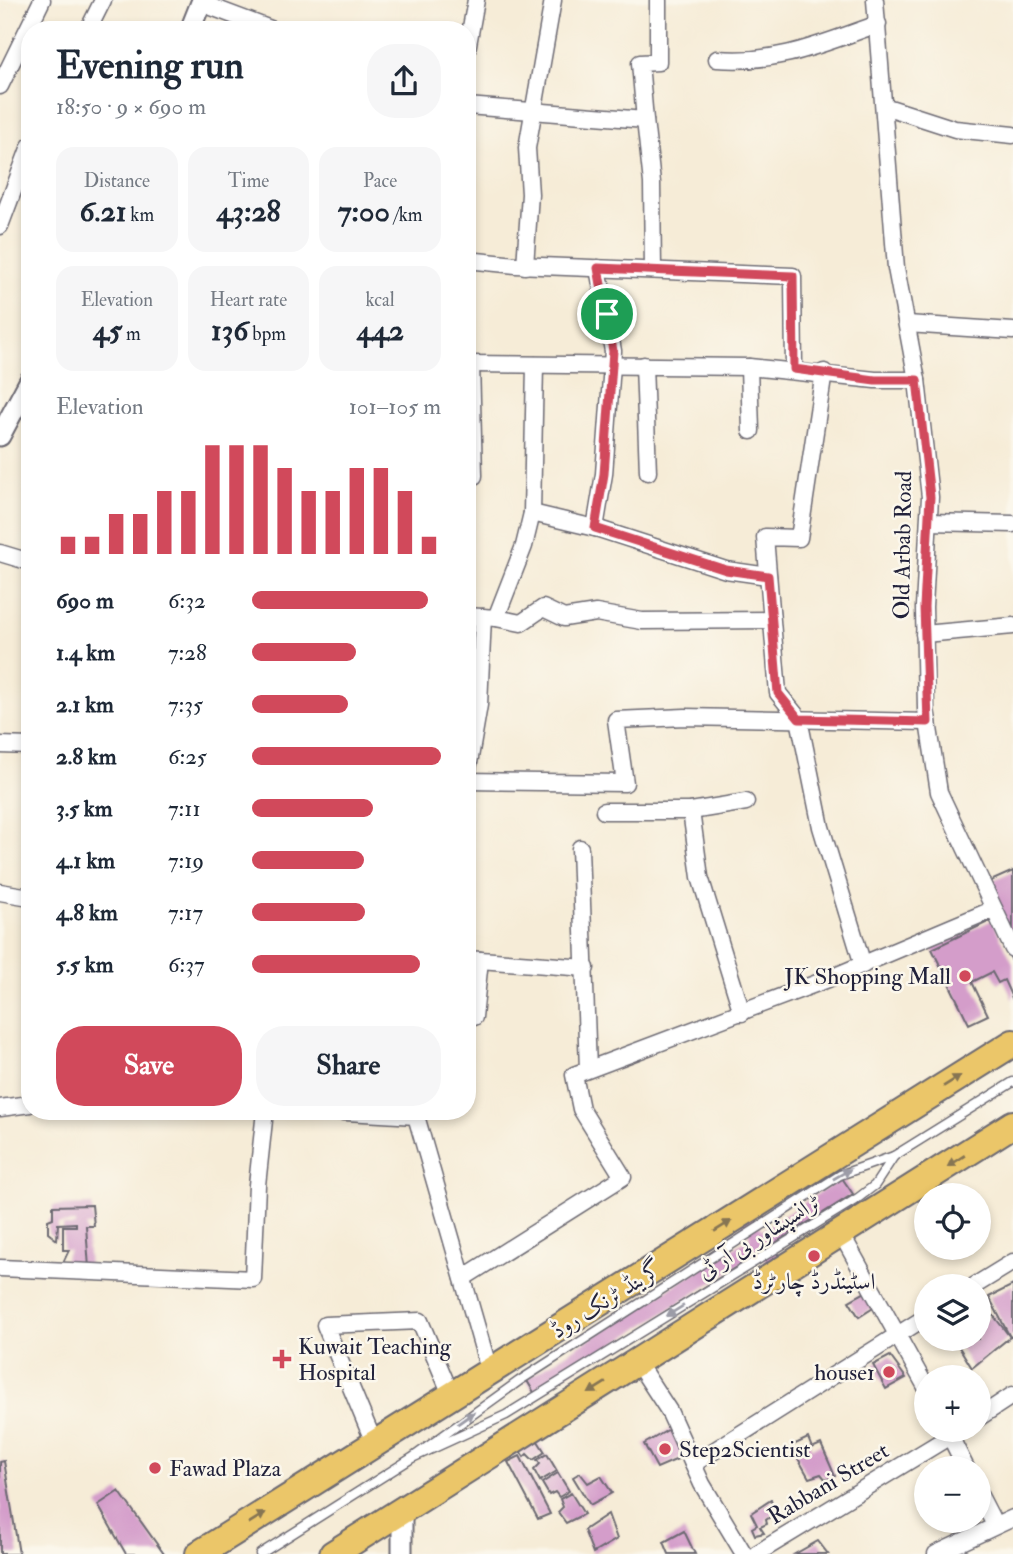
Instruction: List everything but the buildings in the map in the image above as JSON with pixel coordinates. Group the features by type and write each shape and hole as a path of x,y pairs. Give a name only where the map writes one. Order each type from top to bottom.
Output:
{"highway":[{"name":"گرینڈ ٹرنک روڈ","path":"198,1554 1013,1043"},
{"path":"333,1554 842,1235 1013,1124"}],"street":[{"path":"32,21 42,0"},
{"path":"92,21 103,0"},
{"path":"472,21 476,0"},
{"path":"525,266 530,194 527,148 531,111 553,0"},
{"path":"653,270 652,183 640,63 658,62 658,0"},
{"name":"Old Arbab Road","path":"875,0 896,268 917,380 930,497 924,634 928,722 939,792 1013,949"},
{"path":"194,21 202,1 251,21"},
{"path":"717,59 751,62 799,52 878,23"},
{"path":"0,86 21,43"},
{"path":"884,106 955,130 1013,135"},
{"path":"476,107 645,120"},
{"path":"0,226 21,170"},
{"path":"476,261 525,266 793,276 794,369"},
{"path":"595,528 604,474 613,351 598,268"},
{"path":"906,324 1013,331"},
{"path":"476,364 749,367 824,372 875,380 917,380"},
{"path":"476,718 482,617 524,546 532,513 535,365"},
{"path":"644,365 648,472"},
{"path":"749,367 751,431"},
{"path":"824,372 799,538 765,537 778,693 799,719 821,827 863,965"},
{"path":"0,436 21,402"},
{"path":"532,513 595,528 726,570 768,576"},
{"path":"929,522 1013,524"},
{"path":"0,553 21,559"},
{"path":"482,617 521,623 543,608 564,618 596,613 642,621 771,620"},
{"path":"924,634 1013,626"},
{"path":"476,781 625,783 616,720 685,717 928,722"},
{"path":"0,744 21,745"},
{"path":"604,811 691,811 746,802"},
{"path":"691,811 700,877 742,1013"},
{"path":"580,848 588,1069"},
{"path":"0,892 21,896"},
{"path":"463,1278 623,1177 581,1109 574,1075 742,1013 994,909"},
{"path":"476,959 586,968"},
{"path":"0,1108 21,1105"},
{"path":"0,1268 253,1279 257,1185 264,1120"},
{"path":"417,1120 490,1373"},
{"path":"842,1235 914,1365"},
{"path":"991,1276 1013,1262"},
{"path":"375,1445 325,1325 420,1321 452,1397"},
{"path":"693,1464 914,1325"},
{"path":"638,1362 669,1411 693,1464 744,1554"},
{"path":"991,1409 1013,1395"},
{"name":"Rabbani Street","path":"756,1554 936,1442"},
{"path":"402,1511 402,1554"},
{"path":"991,1517 995,1525"},
{"path":"936,1554 1013,1518"}],"lane":[{"name":"ٹرانسپشاور بی آر ٹی","path":"260,1554 412,1458 519,1381 840,1175 894,1156 1013,1082"},
{"name":"ٹرانسپشاور بی آر ٹی","path":"412,1458 506,1415 858,1198 875,1185 894,1156"}],"place":[{"name":"JK Shopping Mall","path":"965,976"},
{"name":"اسٹینڈرڈ چارٹرڈ","path":"814,1256"},
{"name":"Kuwait Teaching Hospital","path":"282,1359"},
{"name":"house1","path":"889,1372"},
{"name":"Step2Scientist","path":"665,1449"},
{"name":"Fawad Plaza","path":"155,1468"}],"route":[{"path":"598,268 793,276 794,369 875,380 917,380 930,497 924,607 928,722 799,719 778,693 768,576 726,570 595,528 604,474 613,351 607,314 598,268"}]}
